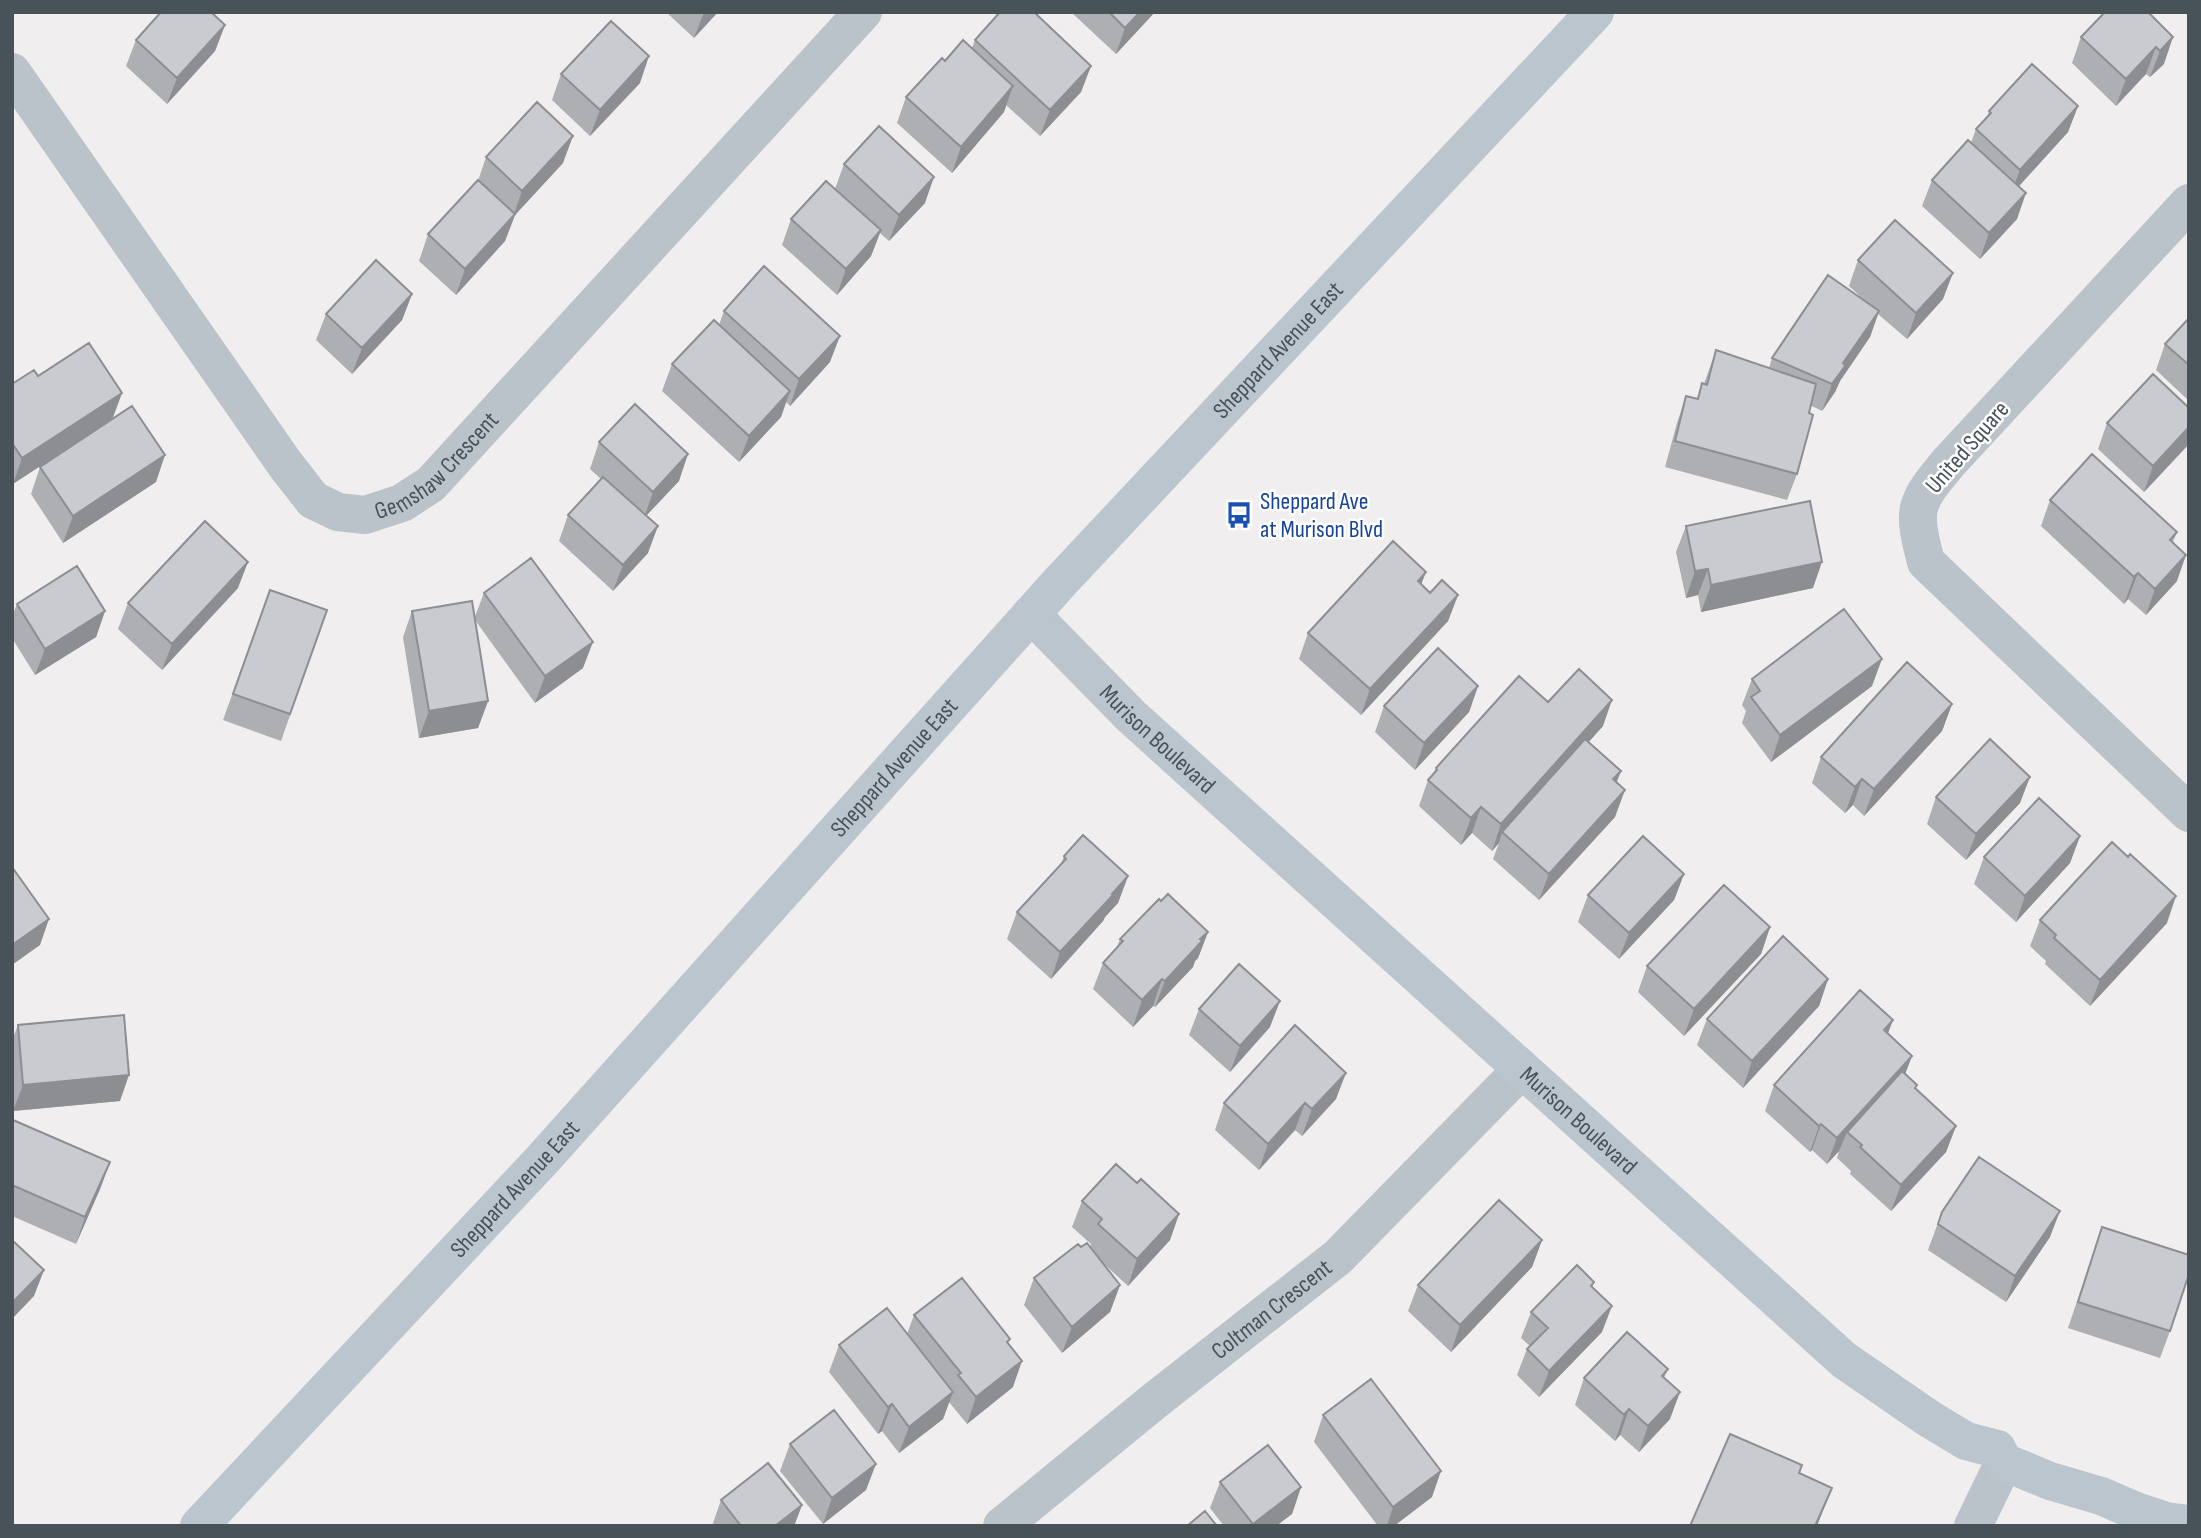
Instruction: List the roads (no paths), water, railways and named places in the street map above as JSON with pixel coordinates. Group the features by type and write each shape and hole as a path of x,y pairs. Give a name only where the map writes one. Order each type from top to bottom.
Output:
{"main road":[{"name":"Sheppard Avenue East","path":"199,1526 542,1160 1031,614 1595,12"},
{"name":"Murison Boulevard","path":"1031,614 1141,726 1844,1360 1966,1441 1997,1449 2004,1462 2136,1511 2166,1521 2189,1524"}],"street":[{"name":"Gemshaw Crescent","path":"12,72 285,464 313,500 338,512 365,515 402,503 432,484 863,12"},
{"name":"United Square","path":"2189,204 1949,462 1923,494 1917,514 1918,531 1926,562 2189,813"},
{"name":"Coltman Crescent","path":"1002,1526 1153,1402 1338,1257 1521,1070"},
{"path":"1973,1526 2004,1462"}],"place":[{"name":"Sheppard Ave at Murison Blvd","path":"1239,515"}]}
